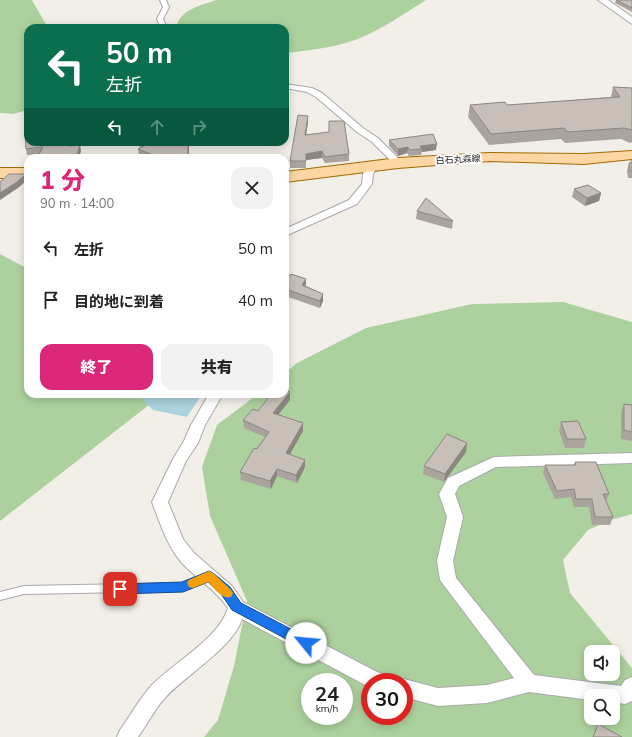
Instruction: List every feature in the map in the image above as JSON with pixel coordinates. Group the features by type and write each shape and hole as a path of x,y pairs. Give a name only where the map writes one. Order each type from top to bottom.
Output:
{"main road":[{"name":"白石丸森線","path":"289,177 398,163 490,157 584,159 632,155"},
{"path":"0,173 24,173"}],"street":[{"path":"161,24 160,19 166,7 163,0"},
{"path":"602,0 632,21"},
{"path":"289,87 309,90 319,95 360,130 375,140 398,163"},
{"path":"289,231 353,202 366,184 368,174 372,167"},
{"path":"214,398 198,425 191,443 180,459 160,502 176,542 188,558 226,591 237,607 361,673"},
{"path":"529,683 448,580 445,561 455,518 447,494 453,482 494,462 632,458"},
{"path":"127,737 157,693 220,637 232,620 237,607"},
{"path":"413,690 438,697 487,694 529,683 625,695 632,686"}],"lane":[{"path":"0,596 24,590 183,587 209,576"}],"green space":[{"path":"0,0 32,0 46,24 24,24 24,111 13,114 0,113"},
{"path":"216,0 426,0 384,26 358,39 312,50 289,53 289,24 177,24 186,12 197,6"},
{"path":"0,254 24,267 24,398 158,398 0,521"},
{"path":"563,302 632,322 632,514 611,520 588,530 563,560 570,593 613,645 584,645 584,681 620,681 620,653 632,668 632,737 204,737 218,720 234,666 247,601 210,516 202,467 217,425 253,398 289,398 289,370 297,363 366,328 472,304"}],"water":[{"path":"141,398 199,398 187,417 153,410"}],"building":[{"path":"616,0 632,0 632,8"},
{"path":"613,87 632,88 632,130 624,128 568,132 564,128 491,134 470,105 505,102 507,105 620,97"},
{"path":"298,115 308,116 305,135 329,132 329,121 344,121 349,154 325,157 322,151 306,154 306,161 290,161"},
{"path":"433,134 437,144 420,146 422,149 410,150 408,147 398,149 389,140"},
{"path":"26,146 80,146 77,154 39,154 43,147 26,149"},
{"path":"144,146 188,146 188,154 150,154 138,149"},
{"path":"629,163 632,163 632,171 630,171"},
{"path":"9,174 24,174 17,182 0,193 0,182"},
{"path":"588,185 601,193 587,198 574,189"},
{"path":"426,198 453,221 417,211"},
{"path":"291,274 306,279 302,285 323,294 320,301 289,290 289,276"},
{"path":"268,398 285,398 273,413 303,423 286,453 305,460 296,475 277,469 270,481 240,472 254,448 257,449 269,432 243,420 253,409 258,411"},
{"path":"624,404 632,405 632,432 624,430"},
{"path":"578,421 586,439 567,439 561,422"},
{"path":"447,434 467,443 445,474 424,466"},
{"path":"575,462 596,462 609,494 603,494 613,517 595,517 592,499 576,499 574,489 557,491 545,465 576,465"},
{"path":"598,725 600,725 622,737 593,737"}],"slow traffic":[{"path":"193,583 209,576 227,593"}],"route":[{"path":"120,589 183,587 209,576 226,591 237,607 306,643"}]}
